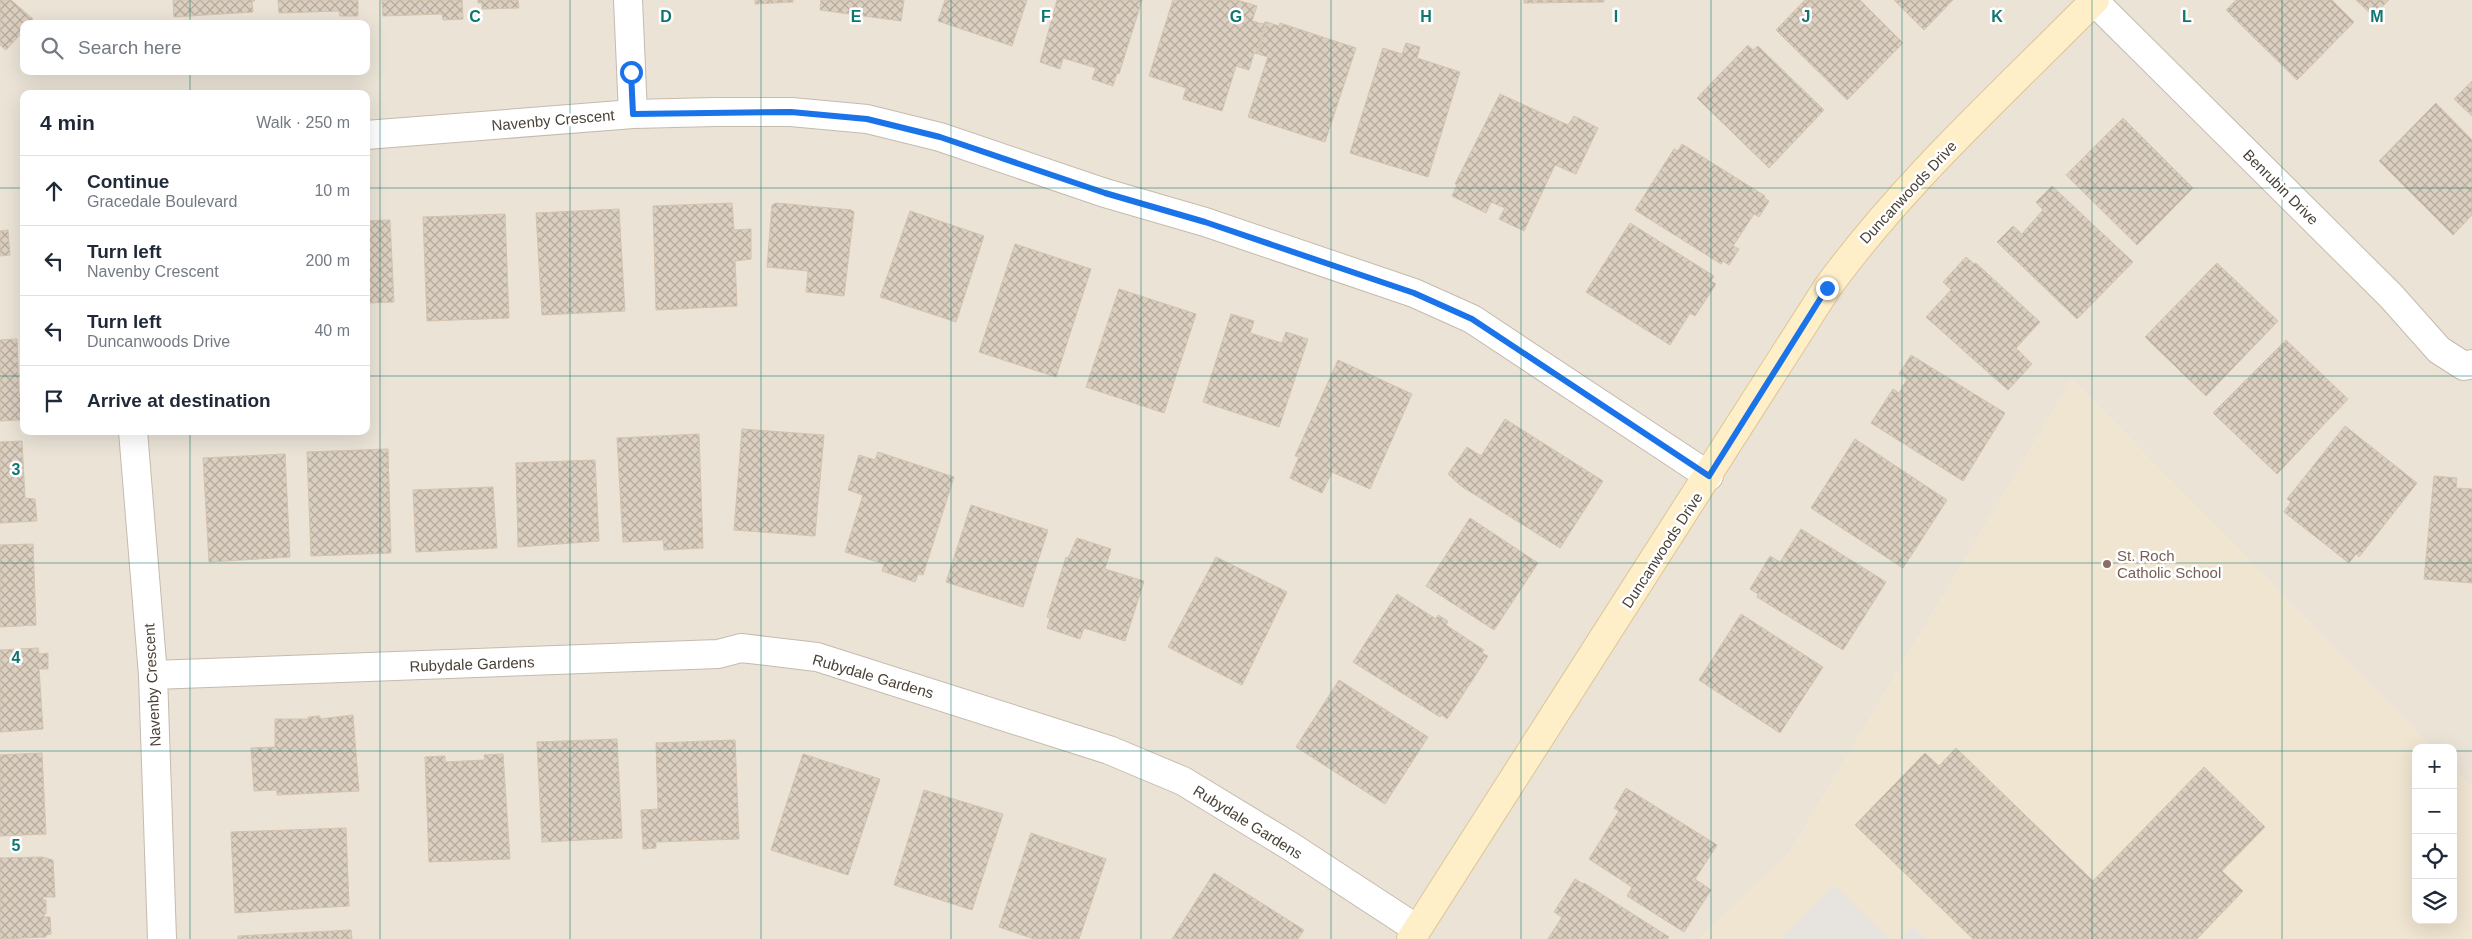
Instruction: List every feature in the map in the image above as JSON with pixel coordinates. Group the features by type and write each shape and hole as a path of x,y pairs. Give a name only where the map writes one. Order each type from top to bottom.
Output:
{"street":[{"path":"628,0 633,114"},
{"name":"Benrubin Drive","path":"2095,0 2391,296 2439,350 2464,366 2472,364"},
{"name":"Duncanwoods Drive","path":"1414,934 1709,476 1827,288 1859,244 1894,203 2095,0"},
{"name":"Navenby Crescent","path":"370,136 633,114 791,112 867,119 940,137 1105,193 1205,222 1414,293 1472,319 1709,476"},
{"name":"Navenby Crescent","path":"133,435 153,676 162,939"},
{"name":"Rubydale Gardens","path":"153,676 718,654 741,648 817,657 1109,750 1183,782 1290,846 1414,934"}],"shaded area":[{"path":"0,0 2472,0 2472,787 2457,772 2457,744 2429,744 2072,380 1790,852 1699,939 0,939"},
{"name":"St. Roch Catholic School","path":"2072,380 2429,744 2412,744 2412,924 2457,924 2457,772 2472,787 2472,939 1699,939 1790,852"},
{"path":"1834,885 1889,939 1782,939"},
{"path":"1913,926 1926,939 1900,939"}],"building":[{"path":"0,0 11,0 33,19 20,20 20,34 6,50 0,45"},
{"path":"173,0 255,1 252,1 253,12 174,17"},
{"path":"278,0 358,0 358,16 340,16 339,11 279,13"},
{"path":"382,0 462,0 463,19 443,20 442,14 383,16"},
{"path":"478,0 518,0 519,8 482,9 482,3 478,3"},
{"path":"755,0 793,0 793,2 755,4"},
{"path":"821,0 904,0 901,21 820,10"},
{"path":"945,0 1027,0 1012,46 938,21"},
{"path":"1057,0 1142,0 1119,74 1117,73 1113,86 1092,79 1096,68 1063,58 1060,69 1040,62"},
{"path":"1173,0 1237,0 1257,6 1252,21 1263,24 1266,21 1257,54 1254,53 1249,70 1236,66 1222,111 1183,99 1186,88 1149,76"},
{"path":"1524,0 1604,0 1604,2 1524,3"},
{"path":"1805,0 1860,0 1903,43 1847,100 1776,30"},
{"path":"1894,0 1953,0 1924,30"},
{"path":"2236,0 2332,0 2354,22 2297,80 2226,10"},
{"path":"2356,0 2389,0 2373,16"},
{"path":"1267,22 1279,26 1280,23 1356,48 1325,142 1248,117 1268,57 1258,54"},
{"path":"1406,43 1420,47 1417,58 1460,72 1428,177 1350,153 1383,48 1402,54"},
{"path":"1748,45 1753,50 1758,46 1824,110 1769,168 1697,98"},
{"path":"2472,81 2472,116 2454,99"},
{"path":"1500,94 1568,125 1574,116 1598,128 1576,174 1555,165 1524,231 1499,219 1505,208 1491,202 1486,213 1452,196 1457,185 1455,184"},
{"path":"2436,103 2472,140 2472,215 2453,235 2379,161"},
{"path":"2123,118 2193,188 2137,245 2066,175"},
{"path":"1682,144 1765,196 1764,198 1769,201 1759,217 1754,214 1733,246 1739,249 1729,265 1723,261 1721,264 1635,210 1674,149 1678,151"},
{"path":"2052,186 2133,262 2077,319 1997,242 2013,226 2022,234 2043,210 2036,202"},
{"path":"732,203 734,230 751,229 751,259 735,261 737,306 656,310 653,206"},
{"path":"776,203 851,210 854,212 844,296 806,292 808,271 767,267 772,205"},
{"path":"619,209 625,311 542,315 536,213"},
{"path":"910,211 984,236 956,322 880,297"},
{"path":"505,214 509,318 427,321 423,217"},
{"path":"390,220 394,302 370,303 370,221"},
{"path":"1630,223 1714,276 1711,281 1716,284 1695,316 1690,313 1670,345 1586,292"},
{"path":"8,230 10,255 0,256 0,231"},
{"path":"1015,244 1091,269 1056,377 979,352"},
{"path":"1966,257 1974,264 1976,263 2040,322 2016,348 2032,364 2008,390 1926,317 1951,290 1943,282"},
{"path":"2217,263 2278,321 2206,396 2145,337"},
{"path":"1119,289 1196,314 1164,413 1086,387"},
{"path":"1231,314 1254,321 1250,333 1282,343 1286,332 1308,339 1279,427 1203,402"},
{"path":"17,339 20,420 0,421 0,340"},
{"path":"2286,340 2348,399 2277,474 2213,413"},
{"path":"1911,355 2005,413 1963,481 1871,423 1893,389 1899,393 1907,379 1899,374"},
{"path":"1338,360 1412,394 1370,489 1332,472 1322,493 1290,478 1299,457 1295,456"},
{"path":"1505,419 1603,481 1560,548 1461,486 1448,474 1467,447 1481,456"},
{"path":"2345,426 2417,483 2359,557 2356,554 2349,563 2284,512 2291,502 2287,499"},
{"path":"742,429 824,435 815,536 734,530"},
{"path":"699,434 703,548 664,550 663,540 623,542 617,438"},
{"path":"1855,439 1947,500 1903,568 1811,508"},
{"path":"22,441 25,498 35,499 37,521 0,523 0,442"},
{"path":"388,449 391,553 311,556 307,452"},
{"path":"878,452 954,477 923,575 918,574 915,582 882,571 884,564 845,552 863,495 848,490 859,455 875,460"},
{"path":"285,454 290,557 209,562 203,458"},
{"path":"595,460 599,541 518,547 516,463"},
{"path":"2434,476 2457,478 2456,488 2472,489 2472,583 2424,579"},
{"path":"493,487 497,548 416,552 413,490"},
{"path":"971,505 1048,530 1023,607 946,582"},
{"path":"1470,518 1538,563 1494,630 1426,586"},
{"path":"1801,529 1886,582 1843,650 1757,597 1758,594 1750,589 1770,556 1780,562"},
{"path":"1077,538 1111,549 1105,569 1144,581 1125,641 1084,628 1080,639 1047,628 1050,618 1047,617 1066,557 1068,558"},
{"path":"33,544 36,625 0,627 0,545"},
{"path":"1216,557 1287,592 1242,685 1168,647"},
{"path":"1397,594 1436,619 1438,615 1448,621 1446,625 1484,650 1482,653 1488,656 1447,719 1442,715 1440,717 1353,662"},
{"path":"1741,614 1823,667 1780,733 1699,680"},
{"path":"38,648 39,654 48,653 48,669 39,669 43,729 0,732 0,650"},
{"path":"1339,680 1428,737 1385,804 1296,747"},
{"path":"353,715 359,791 277,795 277,790 254,791 251,748 275,747 275,719 309,719 308,717 320,716 320,719"},
{"path":"617,739 622,838 542,842 537,742"},
{"path":"735,740 739,839 656,842 656,848 643,849 641,810 658,809 656,743"},
{"path":"1956,748 2093,881 2204,767 2265,827 2222,871 2243,891 2197,939 1973,939 1855,825 1925,753 1939,766"},
{"path":"42,753 46,834 0,836 0,755"},
{"path":"503,754 510,859 429,862 425,757 445,756 445,762 485,760 484,755"},
{"path":"803,754 880,779 848,875 771,850"},
{"path":"1626,788 1717,845 1695,879 1711,890 1684,932 1627,896 1632,887 1589,859 1619,811 1614,808"},
{"path":"924,790 1003,814 972,910 894,885"},
{"path":"346,828 349,906 235,913 231,832"},
{"path":"1031,833 1106,859 1079,939 1034,939 999,927"},
{"path":"42,857 53,860 55,897 43,897 43,900 46,900 46,914 44,914 44,917 50,917 51,934 46,935 46,937 0,939 0,858"},
{"path":"1214,873 1304,930 1298,939 1172,939"},
{"path":"1575,879 1669,937 1667,939 1548,939 1562,917 1554,912"},
{"path":"351,930 352,939 238,939 238,936"}],"place":[{"name":"St. Roch Catholic School","path":"2107,564"}],"route":[{"path":"631,72 633,114 791,112 867,119 940,137 1105,193 1205,222 1414,293 1472,319 1709,476 1827,288"}]}
